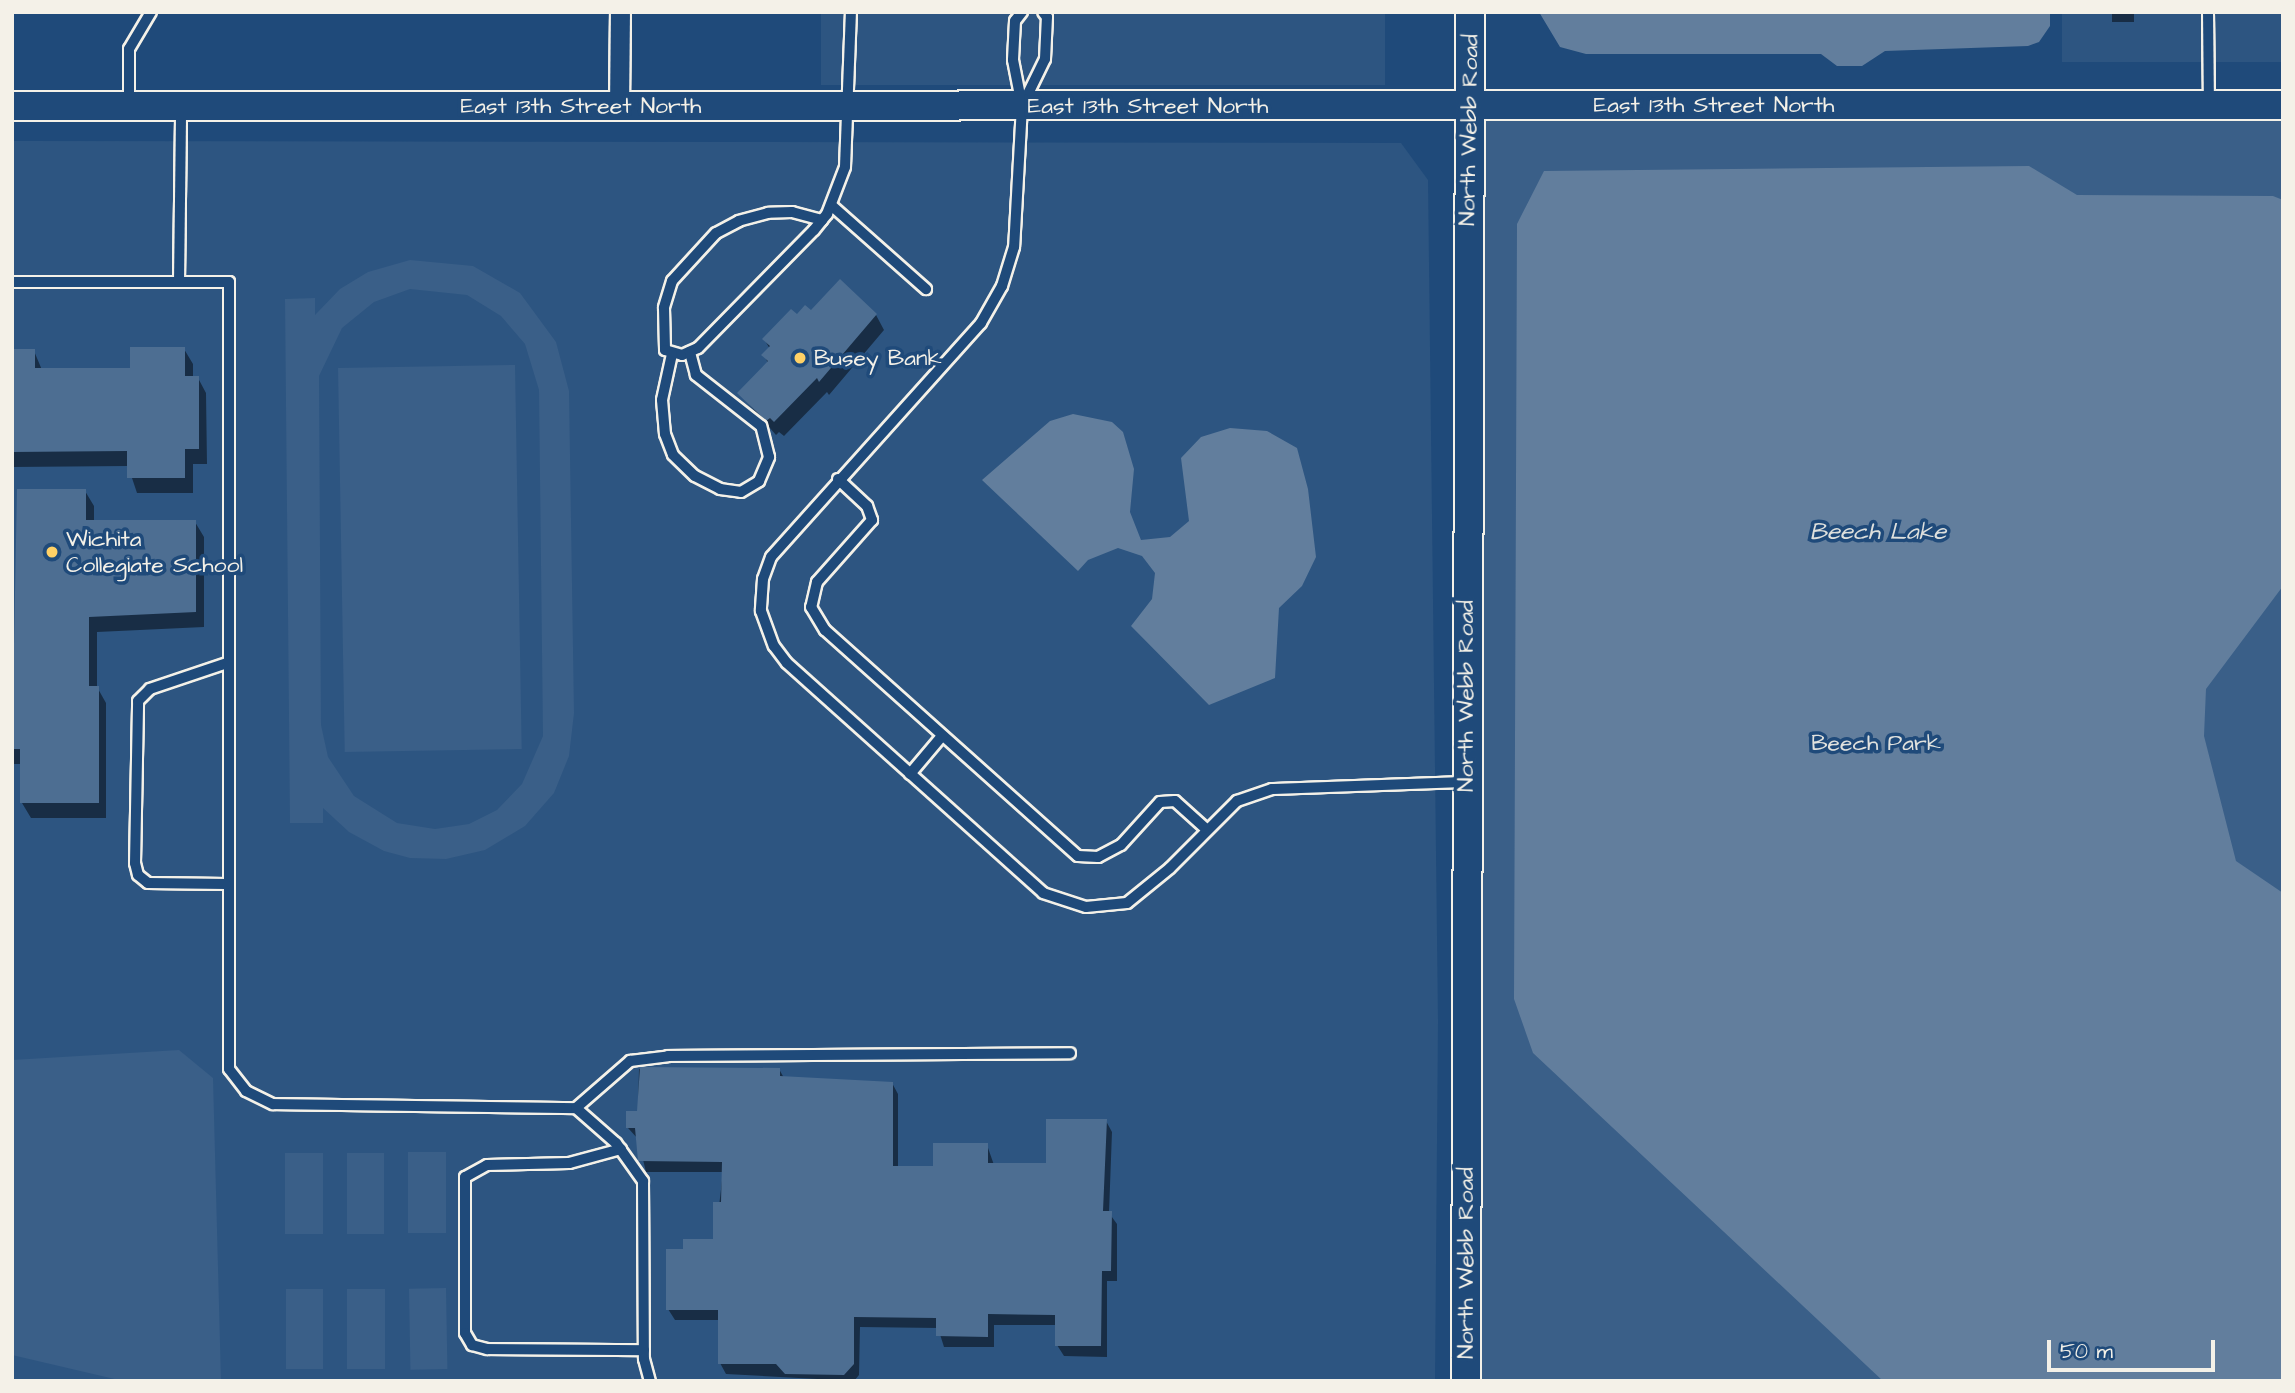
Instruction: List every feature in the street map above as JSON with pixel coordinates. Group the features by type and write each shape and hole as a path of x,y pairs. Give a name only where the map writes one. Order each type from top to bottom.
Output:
{"main road":[{"name":"North Webb Road","path":"1466,1381 1470,12"},
{"name":"East 13th Street North","path":"12,106 2283,105"}],"street":[{"path":"619,106 620,12"}],"lane":[{"path":"129,106 129,49 151,12"},
{"path":"672,354 691,352 822,220 831,205 845,167 850,106 851,12"},
{"path":"1022,12 1015,21 1013,60 1022,106 1014,247 1002,286 981,323 838,479 771,557 763,579 761,611 774,646 787,663 1043,893 1086,907 1127,903 1170,868 1205,828 1237,802 1272,789 1466,782"},
{"path":"1022,106 1045,59 1047,17 1044,12"},
{"path":"2208,12 2210,105"},
{"path":"179,282 180,106"},
{"path":"831,205 926,289"},
{"path":"672,354 664,345 666,296 703,245 726,228 760,215 793,212 822,220"},
{"path":"12,282 229,282 225,1050 229,1069 257,1099 273,1104 576,1108 621,1149 643,1181 644,1350 650,1381"},
{"path":"672,354 662,400 673,455 695,476 720,489 741,492 759,481 769,457 761,426 696,374 691,352"},
{"path":"838,479 867,506 872,520 817,582 811,607 825,630 1078,856 1098,857 1121,845 1160,802 1175,802 1205,828"},
{"path":"226,884 148,883 138,875 135,863 138,701 150,689 227,663"},
{"path":"911,774 942,736"},
{"path":"576,1108 630,1061 668,1056 1070,1053"},
{"path":"621,1149 569,1163 487,1165 466,1177 466,1333 472,1345 487,1349 644,1350"}],"shaded area":[{"path":"821,12 1385,12 1385,85 821,85"},
{"path":"2062,12 2283,12 2283,62 2062,62"},
{"path":"12,141 1401,143 1428,180 1438,1021 1435,1381 12,1381"}],"green space":[{"name":"Beech Lake","path":"1469,105 2283,105 2283,1381 1469,1381"},
{"path":"410,260 473,266 520,293 556,342 569,391 574,713 569,756 554,793 525,826 485,850 446,859 410,858 384,851 349,832 323,808 323,823 290,823 285,299 315,298 315,315 340,289 368,272","holes":["410,289 467,295 501,316 525,344 539,390 543,736 522,784 497,810 469,824 435,829 397,823 354,796 328,757 321,725 319,376 342,328 374,302"]},
{"path":"515,365 522,749 345,752 338,368"},
{"path":"179,1050 213,1078 221,1381 123,1381 12,1355 12,1060"},
{"path":"408,1152 446,1152 446,1233 408,1233"},
{"path":"285,1153 323,1153 323,1234 285,1234"},
{"path":"347,1153 384,1153 384,1234 347,1234"},
{"path":"446,1288 447,1369 410,1370 409,1289"},
{"path":"286,1289 323,1289 323,1369 286,1369"},
{"path":"347,1289 385,1289 385,1369 347,1369"}],"water":[{"path":"1539,12 2050,12 2050,26 2039,42 2028,46 1885,51 1862,66 1837,66 1821,54 1586,54 1560,47"},
{"name":"Beech Lake","path":"2029,166 2077,195 2273,196 2283,200 2283,586 2206,689 2204,736 2236,861 2283,893 2283,1381 1883,1381 1533,1053 1514,999 1517,224 1544,171"},
{"path":"1073,414 1112,422 1123,432 1134,469 1130,512 1141,540 1170,537 1189,521 1181,458 1201,437 1230,428 1267,431 1297,448 1308,489 1316,557 1302,586 1279,608 1275,678 1209,705 1131,626 1152,599 1155,573 1142,556 1118,548 1088,560 1078,571 982,480 1050,421"}],"building":[{"name":"Busey Bank","path":"840,279 877,314 819,382 817,378 774,422 770,418 766,421 737,393 768,361 761,355 770,346 762,339 791,309 797,314 805,305 811,310"},
{"path":"130,347 185,347 185,376 199,376 199,449 185,449 185,478 127,478 127,451 12,452 12,349 35,349 35,368 130,368"},
{"path":"17,489 86,489 86,520 196,520 196,612 89,617 89,686 99,686 99,803 20,803 20,749 12,749"},
{"path":"640,1067 780,1068 780,1076 893,1082 893,1166 933,1166 933,1143 988,1143 988,1163 1046,1163 1046,1119 1107,1119 1103,1211 1112,1211 1111,1271 1102,1271 1101,1346 1055,1346 1055,1315 988,1314 988,1337 936,1336 936,1318 854,1317 854,1364 844,1375 785,1374 776,1364 718,1364 718,1310 666,1310 666,1249 683,1249 683,1239 713,1239 713,1202 721,1202 722,1162 638,1161 635,1128 626,1128 626,1111 637,1111"}],"place":[{"name":"Busey Bank","path":"800,358"},
{"name":"Wichita Collegiate School","path":"52,552"}],"park label":[{"name":"Beech Park","path":"1876,743"}]}
